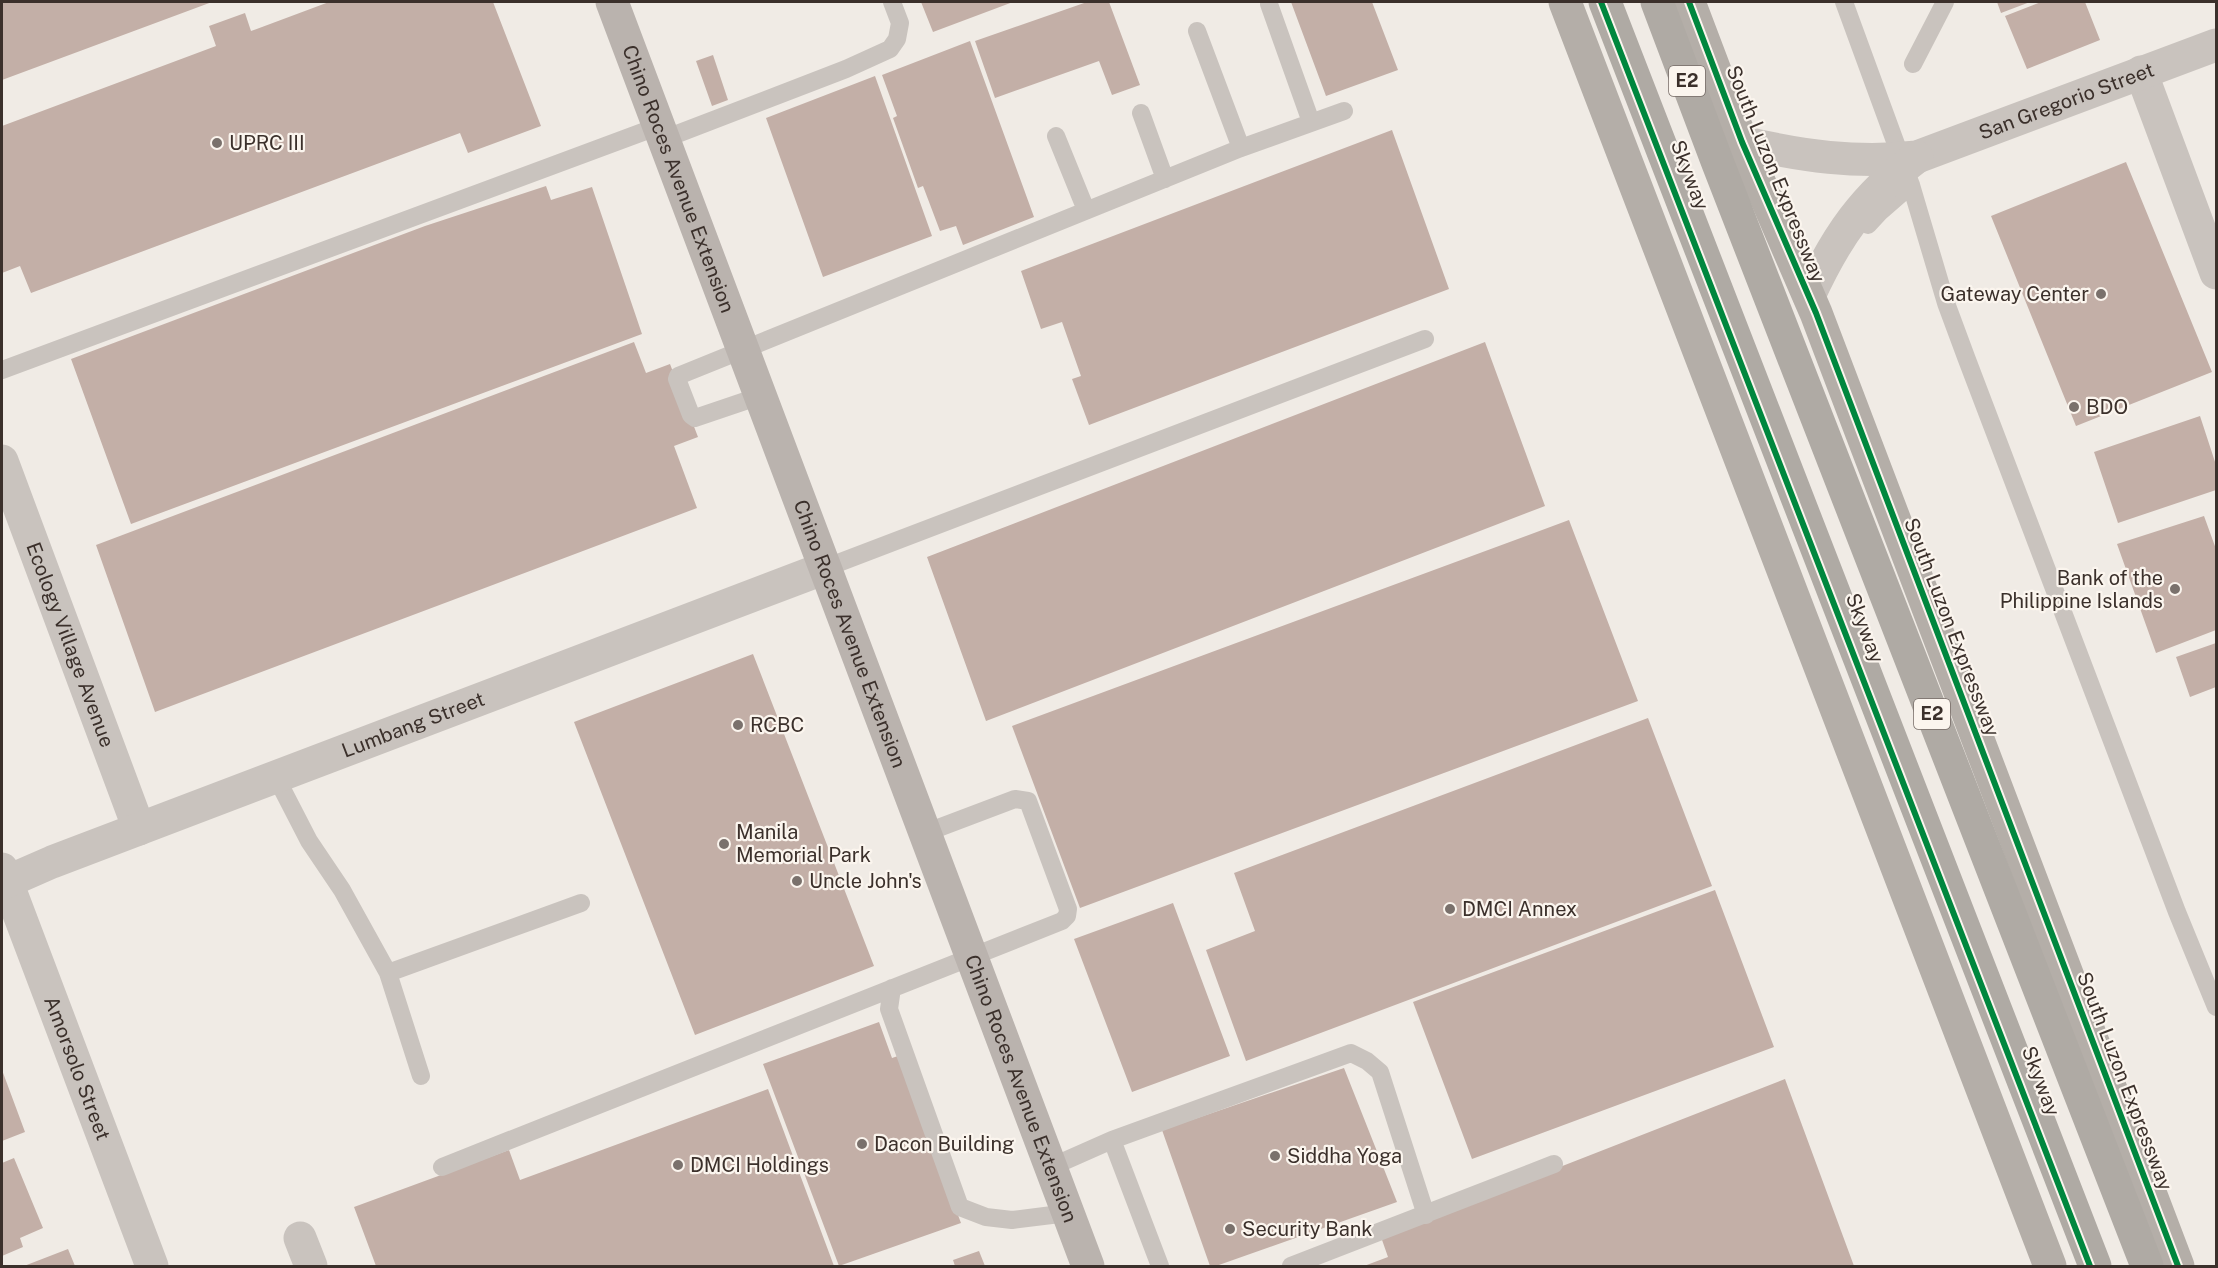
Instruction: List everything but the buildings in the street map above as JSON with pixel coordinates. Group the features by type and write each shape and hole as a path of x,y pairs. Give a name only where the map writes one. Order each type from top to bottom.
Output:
{"highway":[{"path":"1565,2 2050,1266"},
{"name":"E2","path":"1603,2 2090,1266"},
{"name":"Skyway","path":"1603,2 2095,1266"},
{"name":"Skyway","path":"1657,2 2146,1266"},
{"name":"South Luzon Expressway","path":"1689,2 1743,142 1812,305 2178,1266"}],"main road":[{"name":"Chino Roces Avenue Extension","path":"612,2 1088,1266"}],"street":[{"name":"San Gregorio Street","path":"1812,305 1825,260 1847,225 1873,195 1908,167 2141,72 2217,45"},
{"path":"2141,72 2217,273"},
{"name":"San Gregorio Street","path":"1743,142 1802,155 1908,167"},
{"name":"Ecology Village Avenue","path":"2,460 139,829"},
{"name":"Lumbang Street","path":"3,879 825,568"},
{"name":"Amorsolo Street","path":"3,879 152,1266"}],"lane":[{"path":"2,370 661,133 846,69 890,49 897,39 900,23 892,2"},
{"path":"1845,2 1908,167 1946,303 2177,912 2217,1007"},
{"path":"1913,64 1945,2"},
{"path":"1269,4 1311,122"},
{"path":"1197,31 1240,148"},
{"path":"760,396 695,418 691,415 677,379 678,376 742,349 1240,148 1344,111"},
{"path":"1141,112 1165,179"},
{"path":"1056,136 1086,210"},
{"path":"825,568 1425,339"},
{"path":"276,777 309,841 342,890 388,973 421,1076"},
{"path":"442,1167 972,958 1062,921 1067,916 1068,909 1029,801 1015,799 925,833"},
{"path":"388,973 581,903"},
{"path":"892,988 889,1009 960,1207 986,1217 1012,1220 1068,1213"},
{"path":"1051,1167 1112,1140 1351,1053 1367,1061 1380,1072 1426,1215"},
{"path":"1112,1140 1160,1266"},
{"path":"1291,1266 1554,1164"}],"cycle path":[{"path":"1601,2 2090,1266"},
{"path":"1689,2 1742,142 1816,313 2178,1266"}],"place":[{"name":"UPRC III","path":"217,143"},
{"name":"Gateway Center","path":"2101,294"},
{"name":"BDO","path":"2074,407"},
{"name":"Bank of the Philippine Islands","path":"2175,589"},
{"name":"RCBC","path":"738,725"},
{"name":"Manila Memorial Park","path":"724,844"},
{"name":"Uncle John's","path":"797,881"},
{"name":"DMCI Annex","path":"1450,909"},
{"name":"Dacon Building","path":"862,1144"},
{"name":"Siddha Yoga","path":"1275,1156"},
{"name":"DMCI Holdings","path":"678,1165"},
{"name":"Security Bank","path":"1230,1229"}]}
